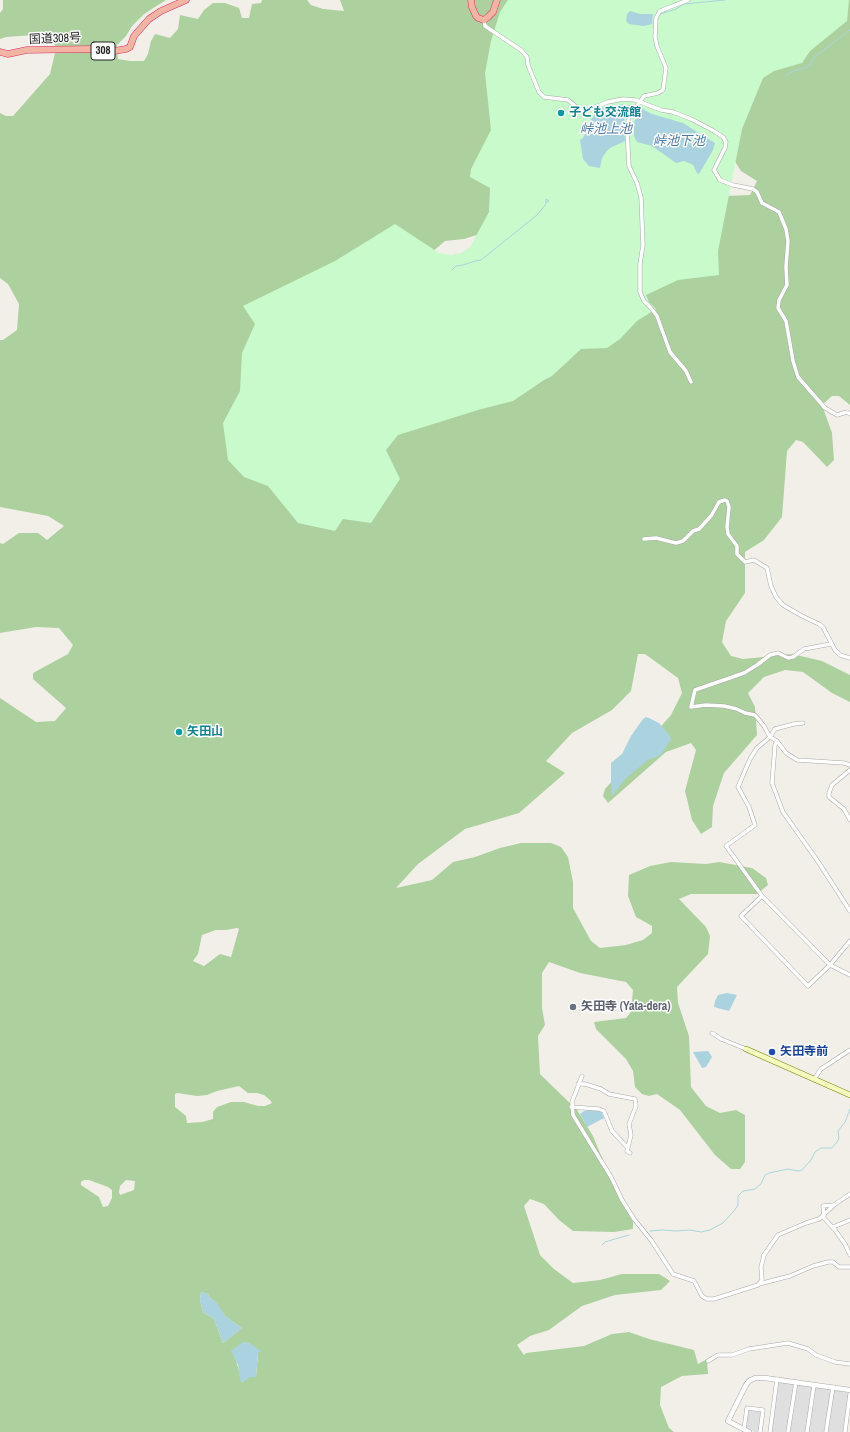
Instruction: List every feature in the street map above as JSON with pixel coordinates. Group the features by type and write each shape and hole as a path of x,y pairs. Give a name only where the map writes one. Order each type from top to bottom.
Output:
{"highway":[{"name":"国道308号","path":"0,52 8,54 27,50 91,49 108,52 124,50 130,47 134,36 153,16 186,0"},
{"path":"471,0 476,16 484,20 493,12 497,0"}],"main road":[{"path":"746,1049 815,1078 850,1095"}],"street":[{"path":"688,0 660,11 656,18 655,37 666,68 663,90 658,93 644,96 629,117 627,129 629,166 637,183 641,197 643,245 640,264 640,292 644,301 657,316 670,352 686,371 690,382"},
{"path":"484,20 485,26 522,50 527,58 528,65 539,92 544,97 568,100 579,109 585,111 608,102 623,99 635,100 690,119 723,137 726,142 725,148 714,170 720,180 733,185 753,189 757,192 762,203 779,212 786,229 788,241 786,267 787,285 779,300 778,308 786,321 798,377 825,408 836,415 847,412 850,414"},
{"path":"644,539 656,538 676,543 683,541 693,531 699,529 711,516 719,502 725,500 727,501 729,507 727,527 728,534 737,546 737,554 745,562 754,560 767,568 771,586 776,597 784,605 823,627 831,644 840,654 850,658"},
{"path":"831,644 804,649 793,657 788,658 778,653 770,655 744,673 694,690 691,707 706,705 724,706 737,709 755,716 764,726 770,737 777,741 786,753 797,760 837,762 850,765"},
{"path":"803,723 775,729 770,737 757,748 750,759 738,787 749,807 754,825 726,846 762,896 830,965 850,975"},
{"path":"777,741 775,745 772,782 783,812 820,864 850,911"},
{"path":"850,770 832,785 829,793 829,797 844,809 850,820"},
{"path":"762,896 741,916 808,986 830,965 850,941"},
{"path":"712,1033 721,1039 746,1049"},
{"path":"815,1078 821,1069 850,1050"},
{"path":"582,1076 572,1102 571,1107 573,1114 611,1177 634,1220 651,1240 673,1274 694,1282 702,1296 707,1299 714,1298 790,1276 828,1262 833,1262 837,1266 850,1267"},
{"path":"578,1084 586,1084 609,1094 635,1099 636,1106 629,1124 631,1135 628,1148"},
{"path":"571,1107 599,1109 604,1112 612,1131 628,1148 627,1151 630,1153"},
{"path":"759,1284 762,1280 764,1255 778,1235 823,1216 834,1205 850,1194"},
{"path":"834,1205 823,1206 823,1216 845,1244 850,1255"},
{"path":"832,1227 850,1220"},
{"path":"708,1361 720,1355 732,1355 749,1349 788,1344 808,1349 816,1355 835,1362 850,1364"},
{"path":"760,1432 763,1410 747,1408 746,1431 728,1421 746,1385 751,1379 758,1377 777,1379 850,1390"},
{"path":"770,1432 777,1379"},
{"path":"788,1432 796,1382"},
{"path":"807,1432 814,1385"},
{"path":"826,1432 832,1387"},
{"path":"845,1432 850,1394"}],"shaded area":[{"path":"778,1382 794,1384 787,1432 771,1432"},
{"path":"798,1384 812,1387 806,1432 790,1432"},
{"path":"816,1387 831,1390 825,1432 809,1432"},
{"path":"834,1390 849,1393 843,1432 828,1432"},
{"path":"750,1410 761,1413 758,1432 754,1432 746,1427 748,1412"}],"green space":[{"path":"3,0 166,0 144,14 117,45 118,59 144,61 155,34 170,38 178,29 180,15 198,19 204,10 213,3 225,3 239,8 242,18 249,18 252,4 261,3 262,0 307,0 311,5 323,9 344,11 340,0 850,0 850,405 839,396 832,396 822,405 832,433 834,460 827,467 803,442 796,440 787,451 782,517 764,540 745,552 745,593 726,621 722,642 731,656 743,659 792,654 822,661 850,675 850,702 832,693 803,672 785,670 764,677 748,693 755,707 757,735 724,773 713,806 712,827 701,834 692,820 685,791 696,750 691,743 666,752 608,803 603,796 605,789 671,715 682,693 678,678 645,654 638,654 631,691 612,710 572,733 546,761 565,773 519,813 465,829 418,864 396,888 432,880 453,862 475,857 500,848 521,843 551,843 561,847 568,857 573,882 573,908 591,941 600,948 626,945 643,940 652,933 652,926 636,917 628,896 629,875 650,866 671,862 706,864 719,862 752,868 766,878 768,885 757,894 691,894 679,899 706,927 710,936 708,954 677,987 678,1003 689,1036 691,1087 706,1106 720,1113 736,1110 745,1115 745,1162 740,1169 731,1169 715,1155 680,1110 657,1094 649,1096 642,1094 635,1087 633,1071 626,1059 596,1029 594,1022 626,1018 631,1012 633,990 626,982 580,973 549,962 542,973 542,1008 545,1025 538,1036 540,1074 577,1110 593,1136 633,1222 633,1229 614,1232 573,1231 559,1220 544,1204 530,1199 524,1206 540,1255 554,1269 573,1283 600,1280 622,1274 659,1274 670,1281 661,1290 615,1295 582,1306 549,1330 530,1336 517,1345 524,1355 526,1353 584,1346 612,1334 629,1332 649,1339 694,1350 698,1364 707,1359 708,1374 682,1376 661,1387 660,1405 669,1428 674,1432 0,1432 0,698 36,722 55,721 66,708 33,679 33,673 68,654 73,645 59,628 36,627 0,633 0,543 3,544 19,533 38,533 47,540 64,526 48,516 0,507 0,340 3,340 17,330 19,304 8,284 0,278 0,113 6,116 13,116 50,74 55,53 55,41 47,34 6,37 0,39 0,13 3,9","holes":["501,135 734,160 741,171 757,181 750,195 725,196 413,292 432,252 445,241 464,239 486,232","239,929 231,957 220,954 204,966 193,961 198,954 202,935 216,930","239,1086 248,1093 264,1095 272,1103 265,1106 258,1106 244,1102 231,1102 217,1107 213,1112 213,1119 202,1122 187,1123 186,1116 175,1107 175,1094 197,1096 207,1095","84,1180 89,1180 112,1190 112,1198 108,1206 103,1207 99,1197 81,1185 81,1182","126,1180 135,1181 134,1190 120,1195 120,1186","201,1292 208,1294 226,1317 242,1328 223,1343 214,1319 203,1312 200,1300","249,1343 258,1353 256,1377 250,1377 239,1371 235,1357"]},
{"path":"508,0 849,0 847,21 810,51 802,63 774,71 763,78 742,129 718,251 719,275 678,280 646,295 649,302 656,309 637,321 620,339 607,348 581,349 552,376 513,401 478,410 398,435 386,450 400,479 371,523 343,519 335,531 298,523 268,486 244,477 228,460 223,423 240,391 242,353 255,324 243,306 335,261 395,224 439,253 451,255 461,253 470,247 489,212 490,188 470,177 471,169 491,130 485,73 491,41 500,12"}],"water":[{"path":"630,11 640,14 653,14 652,24 644,26 629,24 626,21 627,14"},
{"name":"峠池上池","path":"622,104 624,106 630,105 632,108 624,119 625,141 610,148 606,152 602,158 600,168 589,166 583,159 580,140 583,138 589,122 597,112 605,108"},
{"name":"峠池下池","path":"641,108 652,114 683,123 715,143 713,150 699,174 693,165 684,161 676,163 652,146 637,142 634,136 634,122"},
{"path":"646,717 659,723 671,739 661,755 648,760 625,779 613,795 611,785 611,763 622,754 631,736"},
{"path":"727,993 737,995 729,1011 714,1007 718,995"},
{"path":"708,1051 712,1057 706,1067 702,1068 693,1052"},
{"path":"594,1109 601,1111 604,1118 587,1127 580,1114 584,1111"},
{"path":"201,1292 208,1294 211,1299 217,1303 226,1317 242,1328 223,1343 214,1319 203,1312 200,1300"},
{"path":"243,1342 249,1343 261,1351 258,1353 256,1377 250,1377 242,1383 238,1365 231,1351"}],"waterway":[{"path":"660,14 676,9 684,4 725,0"},
{"path":"785,76 793,71 807,67 811,64 813,58 850,30"},
{"path":"452,270 456,266 481,260 537,215 546,204 546,199 549,201 547,202"},
{"path":"650,1231 690,1230 701,1232 710,1230 723,1223 738,1205 738,1196 743,1191 755,1189 761,1184 765,1175 788,1169 798,1171 802,1170 811,1160 815,1152 821,1148 832,1148 839,1138 838,1131 845,1122 850,1109"},
{"path":"602,1245 605,1242 629,1235"}],"place":[{"name":"子ども交流館","path":"561,113"},
{"name":"矢田山","path":"179,732"},
{"name":"矢田寺 (Yata-dera)","path":"573,1007"},
{"name":"矢田寺前","path":"772,1052"}]}
